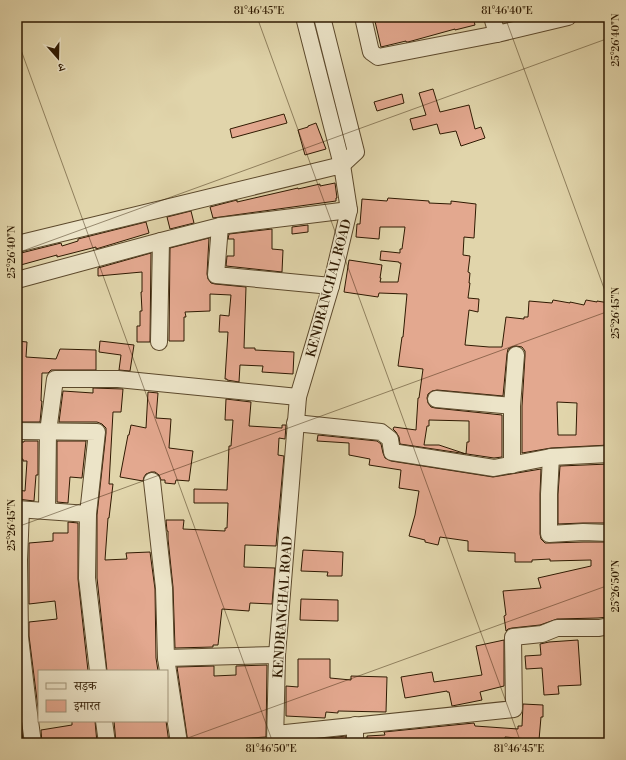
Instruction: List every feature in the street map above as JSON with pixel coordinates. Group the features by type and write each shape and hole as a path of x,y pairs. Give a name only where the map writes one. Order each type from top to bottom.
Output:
{"street":[{"name":"KENDRANCHAL ROAD","path":"275,739 277,655 298,397 331,286 349,210 342,165 304,17"},
{"path":"17,244 342,165 356,152 322,17"},
{"path":"363,17 371,52 378,57 497,34 568,17"},
{"path":"492,17 497,34"},
{"path":"17,280 220,226 349,210"},
{"path":"220,226 216,275 331,286"},
{"path":"159,342 161,241"},
{"path":"512,465 512,406 516,355"},
{"path":"47,511 48,432 55,379 118,379 298,397"},
{"path":"436,399 512,406"},
{"path":"296,423 381,432 390,439 392,452 494,468 551,457 609,454"},
{"path":"17,431 97,432 88,514 87,578 98,670"},
{"path":"551,457 549,534 609,532"},
{"path":"152,480 164,588 166,658 168,670"},
{"path":"33,743 20,638 19,510 88,514"},
{"path":"275,739 355,725 514,709 513,637 542,634 557,628 599,628 609,626"},
{"path":"166,658 277,655"},
{"path":"168,671 179,743"},
{"path":"104,722 107,743"},
{"path":"355,725 356,743"}],"building":[{"path":"374,17 473,17 475,25 408,42 406,41 381,47"},
{"path":"433,89 440,112 469,105 475,129 481,127 485,138 461,146 456,131 440,134 437,124 413,130 410,119 426,115 419,93"},
{"path":"402,94 404,103 377,111 374,102"},
{"path":"284,114 287,123 232,138 230,129"},
{"path":"316,123 326,149 305,155 298,130"},
{"path":"335,183 336,201 213,218 210,207 298,188"},
{"path":"388,198 429,201 429,203 451,204 451,201 476,204 474,238 464,237 463,255 470,256 468,272 470,273 470,283 468,298 479,299 478,312 469,310 465,345 502,347 506,317 524,319 524,317 528,317 529,301 552,303 553,300 584,305 586,300 609,303 609,445 551,448 522,453 522,406 525,351 522,347 516,346 508,349 503,396 437,390 428,394 427,398 431,407 435,408 502,415 502,457 494,458 466,454 467,442 469,442 469,421 429,420 424,445 439,445 465,454 400,444 399,437 393,429 394,427 416,430 418,398 423,369 398,366 403,337 407,294 379,293 378,297 344,292 349,260 382,265 380,282 398,282 401,263 380,260 381,251 400,253 400,249 402,249 405,227 380,227 379,239 356,237 357,224 360,224 362,199 387,201","holes":["557,402 577,403 576,435 558,435"]},
{"path":"191,211 194,223 170,229 167,217"},
{"path":"146,222 149,233 96,249 96,247 57,257 57,255 17,266 17,254 61,243 62,246 78,241 78,239"},
{"path":"308,225 308,232 292,234 292,227"},
{"path":"272,229 272,249 283,250 282,272 226,266 227,256 234,256 234,239 228,239 229,234"},
{"path":"209,238 207,274 211,283 246,287 244,348 294,352 293,374 262,372 263,366 240,365 239,382 225,379 228,332 219,332 220,315 229,316 231,295 210,294 210,311 185,312 184,341 169,341 170,248"},
{"path":"151,253 150,342 137,342 137,326 140,326 140,311 142,311 142,272 98,276 98,268"},
{"path":"17,341 27,342 26,357 56,359 60,349 96,350 96,370 51,370 48,373 42,373 40,422 17,422"},
{"path":"100,341 134,345 130,371 119,370 121,355 99,352"},
{"path":"93,388 123,389 121,412 113,412 109,484 113,484 108,518 105,560 127,559 126,553 150,552 155,589 156,658 158,670 107,670 97,578 97,515 106,428 97,422 59,422 63,391 93,393"},
{"path":"148,392 158,393 156,418 171,419 169,448 193,451 189,481 176,480 175,484 165,483 165,480 161,480 159,475 155,472 146,474 143,481 120,477 131,425 146,428"},
{"path":"226,399 251,402 249,426 282,428 282,425 286,425 285,439 279,438 278,455 284,456 276,546 245,545 244,567 275,568 272,604 250,603 249,611 222,609 218,645 213,645 213,647 175,648 173,587 166,520 184,520 183,529 225,531 225,528 227,528 228,503 194,503 194,489 227,490 229,446 231,446 233,420 225,420"},
{"path":"318,435 377,441 381,444 385,458 391,461 493,477 541,469 541,539 545,543 609,542 609,617 557,619 540,625 512,628 506,631 503,591 541,588 538,578 591,566 591,560 550,561 550,559 532,560 532,562 515,562 515,553 468,551 468,541 440,537 438,545 409,536 415,515 419,491 399,488 401,470 369,465 370,459 349,455 349,443 317,441"},
{"path":"38,441 38,475 36,475 34,501 17,499 17,490 25,491 27,461 17,459 17,442"},
{"path":"57,441 86,441 82,478 70,477 68,503 57,502"},
{"path":"609,464 609,523 558,524 560,466"},
{"path":"68,522 78,523 78,579 88,670 38,670 38,708 29,636 29,622 57,619 55,601 29,604 29,543 53,541 53,533 68,533"},
{"path":"303,550 343,552 342,576 327,576 328,572 301,571"},
{"path":"301,599 338,600 338,621 300,620"},
{"path":"504,640 504,686 480,692 482,700 452,706 449,692 447,691 405,698 401,677 432,672 434,682 482,675 476,646"},
{"path":"578,640 581,685 558,686 559,694 544,695 542,668 526,669 525,656 541,655 540,644"},
{"path":"298,659 330,659 330,678 351,680 351,676 387,677 386,712 326,712 325,718 286,716 286,686 298,687"},
{"path":"267,665 266,737 221,740 221,743 188,743 177,667 214,666 214,676 236,675 236,666"},
{"path":"17,694 19,707 23,743 17,743"},
{"path":"523,704 543,705 543,717 541,717 539,740 505,737 504,743 457,743 456,740 439,741 439,743 367,743 367,736 385,735 384,732 474,723 475,726 518,729 518,726 522,726"},
{"path":"72,722 95,722 97,743 75,743 74,740 57,743 42,743 41,730 72,725"},
{"path":"114,722 166,722 169,743 116,743"},
{"path":"346,736 346,743 299,743 299,741"}]}
